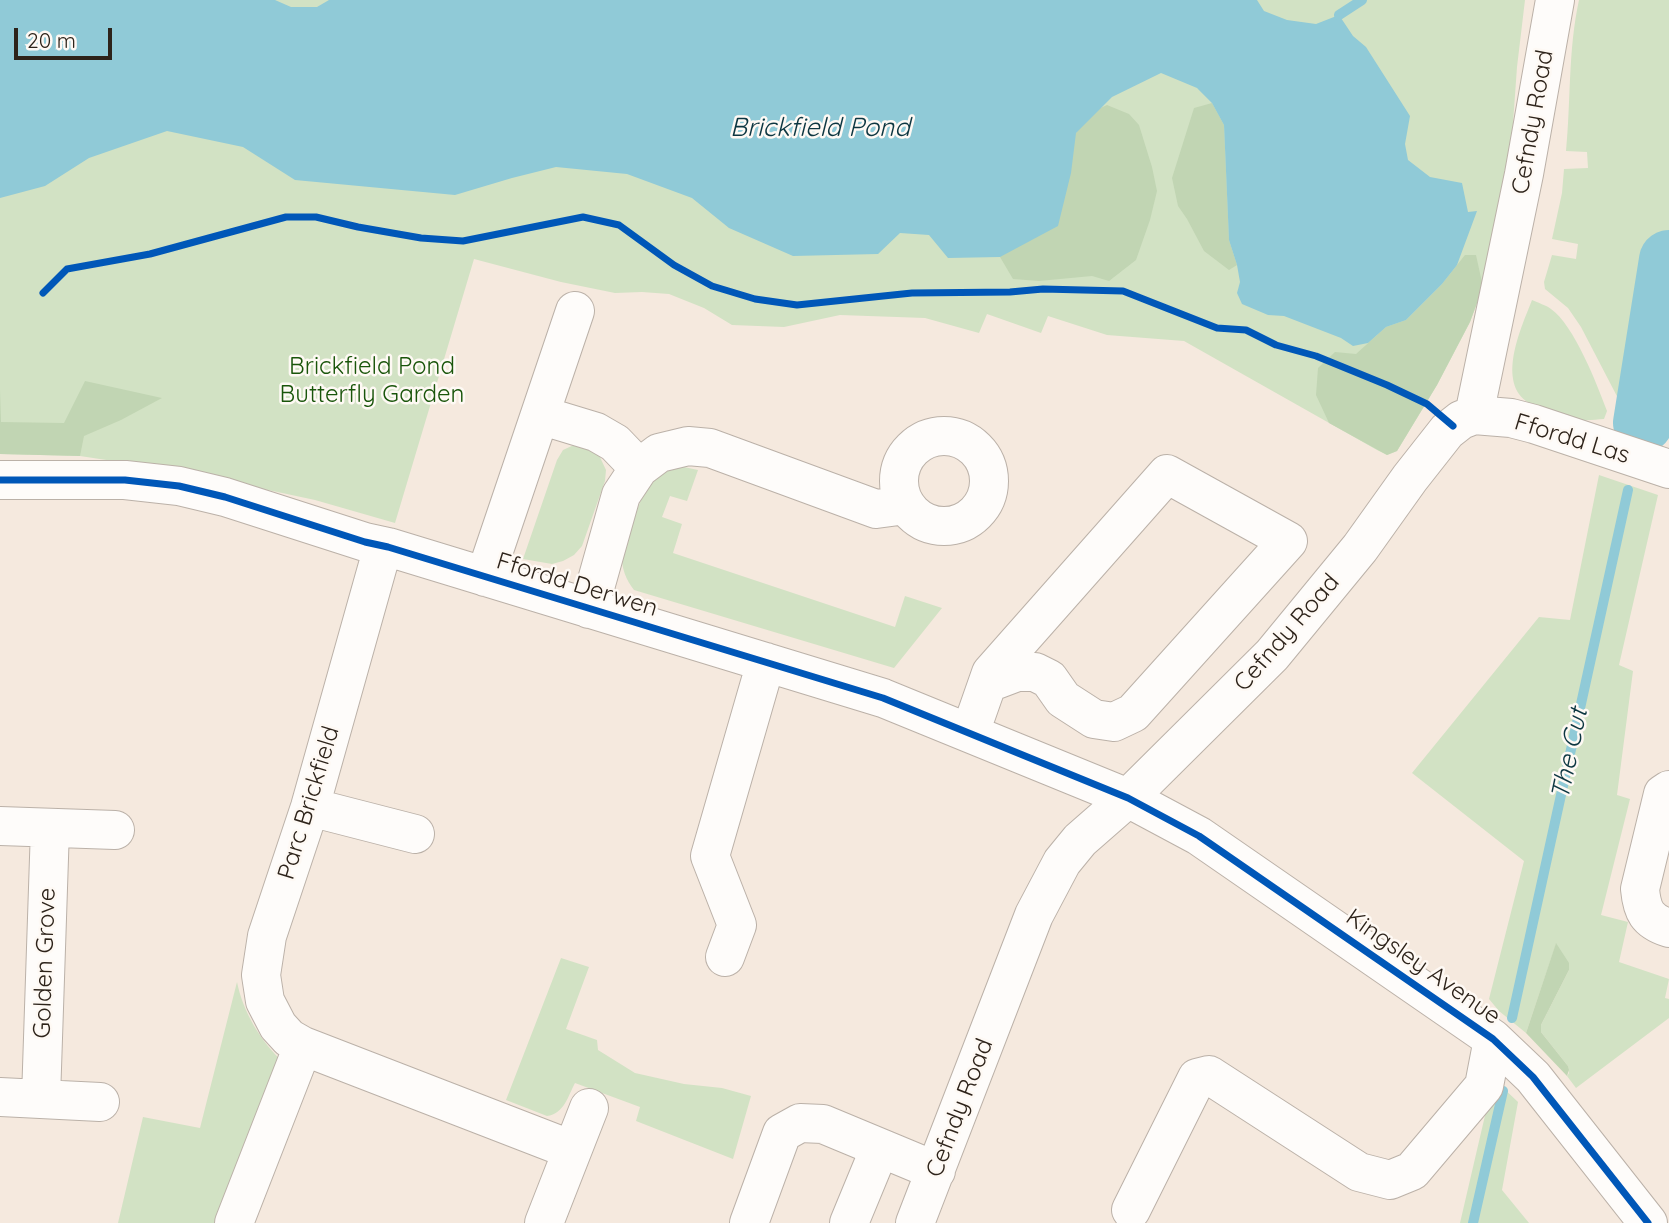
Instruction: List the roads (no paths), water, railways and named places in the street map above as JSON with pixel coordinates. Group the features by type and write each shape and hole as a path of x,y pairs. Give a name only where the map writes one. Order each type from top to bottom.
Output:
{"street":[{"name":"Cefndy Road","path":"915,1223 1034,915 1062,862 1080,840 1128,798 1272,655 1360,548 1447,432 1461,420 1474,415 1524,174 1555,0"},
{"path":"485,577 575,311"},
{"path":"540,415 596,432 615,443 639,468"},
{"name":"Ffordd Las","path":"1474,415 1511,418 1534,424 1669,470"},
{"path":"589,609 621,495 639,468 659,453 688,446 710,448 876,509 905,505"},
{"path":"970,733 991,673 1167,474 1288,541 1133,713 1114,722 1094,719 1063,699 1049,679 1035,672 1017,672 988,683"},
{"name":"Ffordd Derwen","path":"13,480 125,480 179,486 225,497 883,698 1128,798"},
{"name":"Parc Brickfield","path":"374,544 310,807 267,936 261,975 265,1001 278,1026 289,1038 303,1046 572,1150"},
{"path":"724,957 737,925 710,856 766,662"},
{"path":"1669,790 1663,794 1640,889 1641,904 1650,919 1669,928"},
{"name":"Kingsley Avenue","path":"1128,798 1199,836 1493,1039 1532,1077 1648,1223"},
{"path":"310,807 415,834"},
{"path":"0,826 115,830"},
{"name":"Golden Grove","path":"41,1098 50,828"},
{"path":"1131,1210 1197,1078 1209,1075 1359,1172 1390,1180 1412,1171 1484,1086 1493,1039"},
{"path":"234,1223 303,1046"},
{"path":"0,1097 100,1102"},
{"path":"544,1223 589,1108"},
{"path":"749,1223 782,1133 800,1124 823,1124 936,1171"},
{"path":"849,1223 880,1147"}],"water":[{"name":"Brickfield Pond","path":"0,0 275,0 291,7 317,7 329,0 1257,0 1264,11 1287,20 1316,24 1339,15 1353,36 1366,47 1410,116 1405,144 1408,160 1430,177 1462,183 1468,212 1477,211 1457,265 1442,284 1406,320 1386,327 1368,343 1353,346 1341,338 1284,316 1268,315 1242,304 1237,293 1240,282 1237,265 1229,240 1224,125 1212,103 1197,88 1161,73 1112,97 1076,133 1071,173 1058,226 1000,257 948,258 929,235 900,233 878,254 793,256 729,228 692,198 627,174 556,167 455,195 295,180 243,147 167,131 89,158 45,186 0,198"}],"waterway":[{"path":"1339,15 1362,0"},
{"name":"The Cut","path":"1643,423 1669,260"},
{"name":"The Cut","path":"1512,1018 1628,490"},
{"name":"The Cut","path":"1473,1223 1503,1091"}],"park label":[{"name":"Brickfield Pond Butterfly Garden","path":"372,381"}]}
